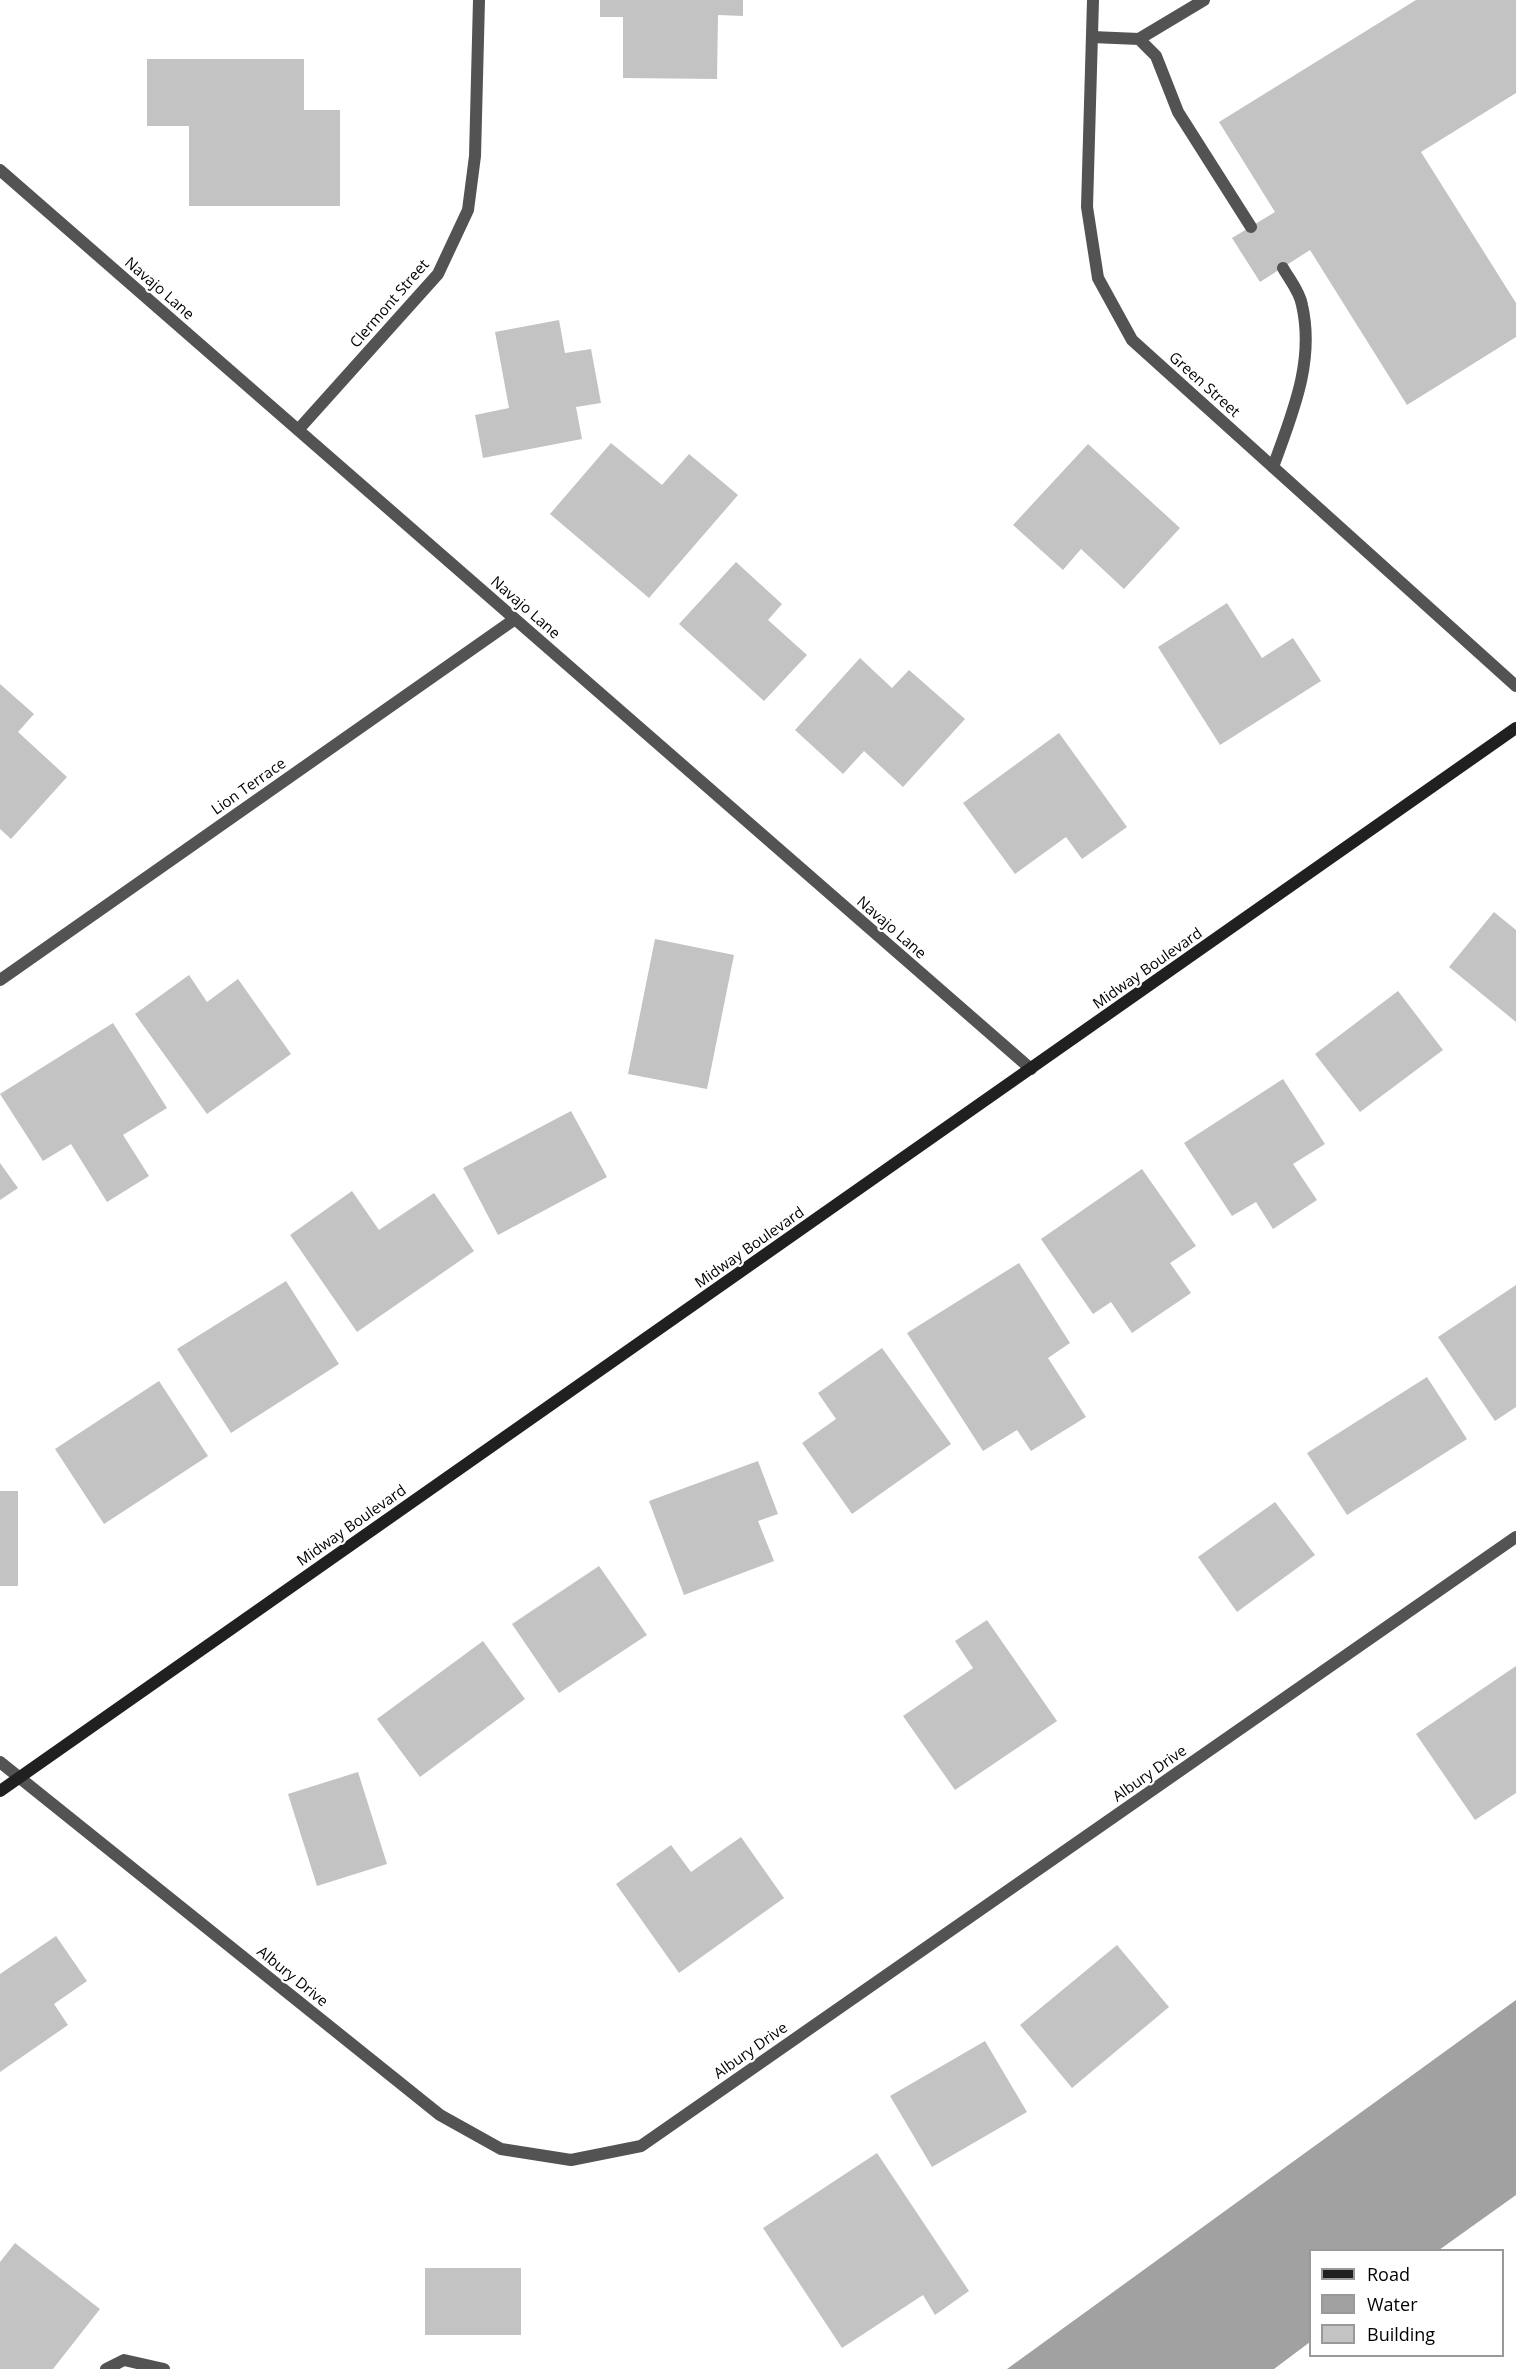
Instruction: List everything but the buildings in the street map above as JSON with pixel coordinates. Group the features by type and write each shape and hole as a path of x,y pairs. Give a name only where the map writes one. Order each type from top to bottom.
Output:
{"street":[{"name":"Clermont Street","path":"298,430 438,274 468,210 475,156 479,0"},
{"name":"Green Street","path":"1093,0 1087,207 1098,278 1132,340 1516,686"},
{"path":"1092,36 1139,39 1204,0"},
{"path":"1139,39 1156,56 1178,112 1251,227"},
{"name":"Navajo Lane","path":"0,170 1030,1069"},
{"path":"1273,467 1301,391 1305,362 1302,303 1283,268"},
{"name":"Lion Terrace","path":"0,980 515,619"},
{"name":"Midway Boulevard","path":"0,1791 1516,728"},
{"name":"Albury Drive","path":"0,1762 440,2115 501,2149 571,2160 641,2146 1516,1538"},
{"path":"106,2369 124,2360 164,2369"}],"water":[{"path":"1516,2000 1516,2195 1440,2249 1309,2249 1309,2343 1274,2369 1007,2369"}]}
